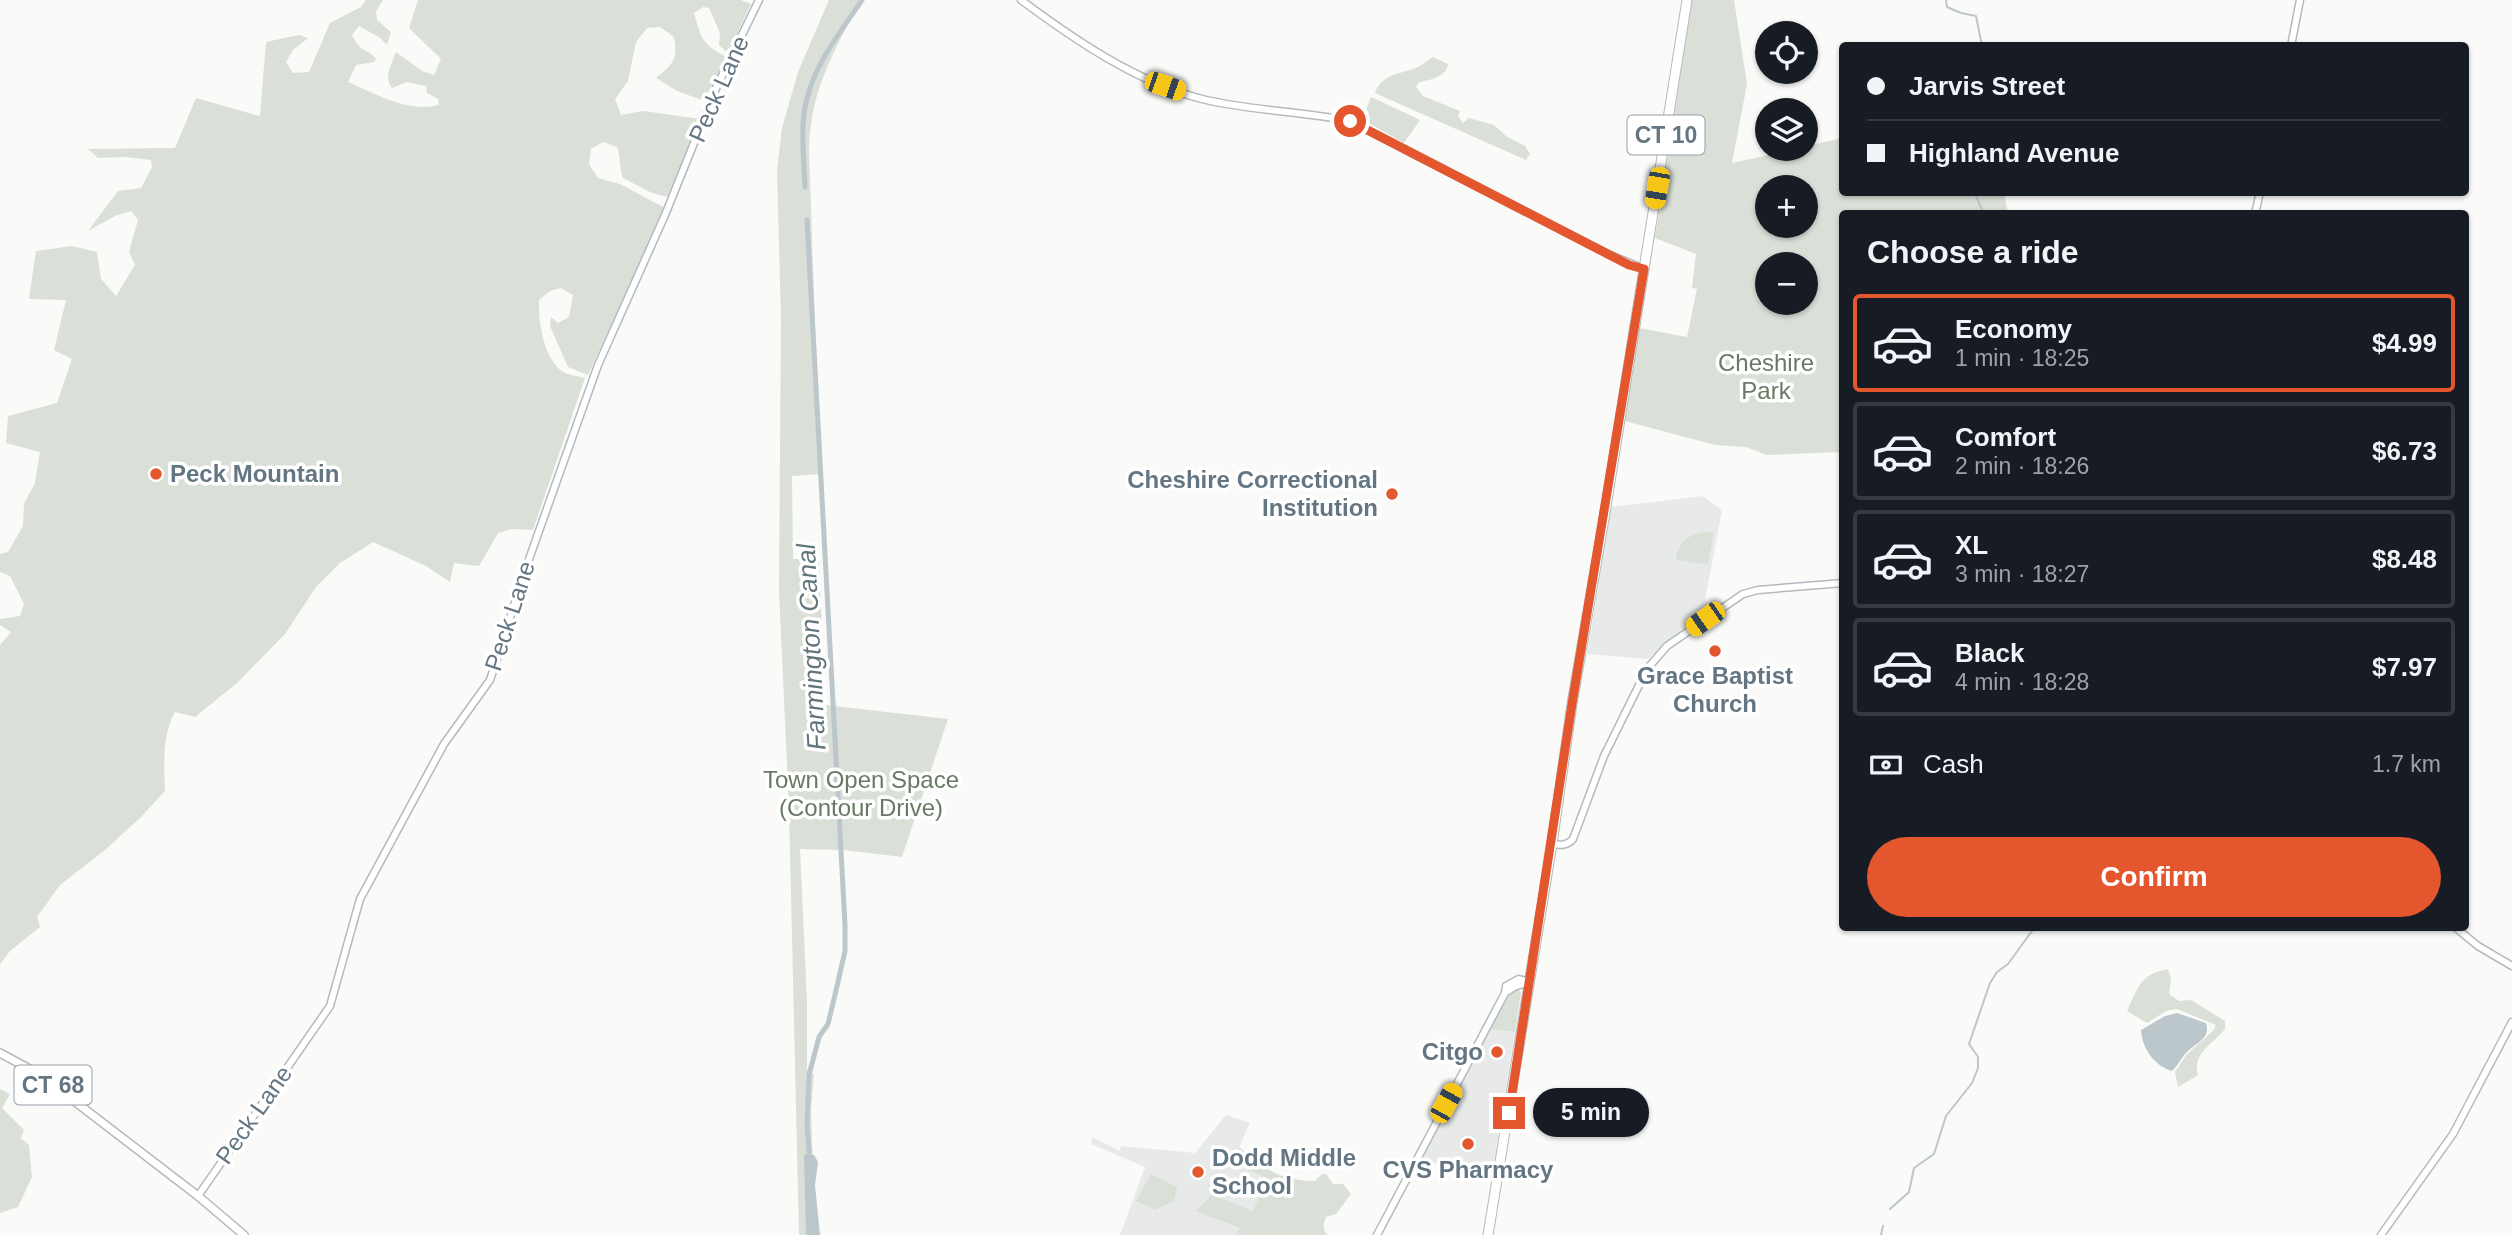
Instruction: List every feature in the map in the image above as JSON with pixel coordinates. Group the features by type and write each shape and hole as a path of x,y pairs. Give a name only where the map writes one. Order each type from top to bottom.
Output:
{"highway":[{"name":"CT 10","path":"1488,1235 1687,0"}],"main road":[{"name":"CT 68","path":"0,1053 39,1074 198,1196 244,1235"}],"street":[{"name":"Peck Lane","path":"198,1196 330,1006 360,899 443,744 489,680 521,581 598,365 665,215 717,86 759,0"},
{"path":"1021,0 1109,59 1154,83 1201,99 1255,110 1319,115 1350,121 1629,265 1644,269"},
{"path":"2292,42 2300,0"},
{"path":"1552,844 1569,843 1573,839 1604,756 1643,676 1661,653 1742,594 1758,590 1839,583"},
{"path":"2460,931 2478,946 2512,966"},
{"path":"1377,1235 1505,993 1529,982"},
{"path":"2381,1235 2454,1134 2512,1022"}],"shaded area":[{"path":"1703,496 1722,510 1705,600 1710,609 1662,645 1648,659 1587,654 1611,507"},
{"path":"2177,1013 2206,1023 2207,1028 2205,1037 2186,1053 2172,1071 2150,1056 2141,1030 2165,1016"},
{"path":"1490,1029 1515,1032 1493,1167 1486,1170 1427,1162 1423,1160 1424,1153"},
{"name":"Dodd Middle School","path":"1226,1115 1250,1123 1232,1163 1267,1178 1253,1211 1210,1194 1197,1210 1239,1229 1236,1235 1120,1235 1145,1167 1091,1144 1092,1137 1120,1151 1121,1146 1195,1153"},
{"path":"804,1155 814,1155 818,1162 815,1185 820,1235 806,1235"}],"green space":[{"path":"366,0 383,0 376,11 377,20 391,32 387,45 379,37 359,26 352,35 355,41 376,59 374,62 356,65 348,82 392,101 427,107 439,105 438,99 427,93 426,86 407,82 392,88 388,79 396,52 422,71 434,75 441,59 409,28 418,0 741,0 751,4 728,53 719,45 720,33 709,8 703,7 694,13 704,40 727,57 705,101 677,91 656,78 673,61 674,37 660,27 647,28 636,42 628,81 615,99 621,115 643,111 701,119 667,197 652,193 623,178 617,147 603,142 591,149 589,164 598,178 620,184 665,208 588,375 568,367 550,326 551,317 558,323 569,317 573,295 561,288 550,291 539,300 539,317 549,354 564,373 585,378 533,530 512,529 498,533 479,566 454,563 450,582 426,566 373,542 340,563 316,587 285,634 237,683 195,717 175,712 166,740 165,791 105,850 60,885 37,917 40,927 10,951 0,964 0,645 11,632 0,625 0,619 20,616 24,604 10,576 0,572 0,554 8,552 23,526 24,504 35,483 40,452 6,443 8,416 57,403 72,359 54,350 66,300 29,299 36,251 72,246 97,252 101,279 116,296 135,265 129,252 138,220 131,211 115,216 88,231 118,191 141,188 152,167 151,160 98,158 88,149 175,148 196,98 260,116 266,42 299,35 308,38 293,50 286,62 293,73 309,72 330,23 361,7"},
{"name":"Town Open Space (Contour Drive)","path":"829,0 860,0 819,89 811,127 809,149 820,474 792,476 793,559 819,559 825,705 948,719 902,857 844,850 800,849 807,1002 807,1070 814,1074 811,1110 815,1235 799,1235 789,808 779,591 781,318 777,170 782,128 798,72"},
{"name":"Cheshire Park","path":"1692,0 1734,0 1747,84 1732,163 1755,158 1755,161 1818,161 1818,143 1839,139 1839,196 2005,196 2007,210 1839,210 1839,452 1767,455 1746,447 1715,445 1625,421 1639,328 1687,337 1697,289 1692,288 1696,254 1655,238"},
{"path":"1433,57 1448,64 1447,69 1441,75 1418,83 1416,87 1423,96 1460,111 1458,116 1463,123 1469,118 1494,125 1506,136 1525,146 1530,154 1526,160 1375,93 1385,79 1416,68"},
{"path":"1371,97 1420,120 1404,143 1367,122 1365,113"},
{"path":"1704,532 1714,533 1708,563 1676,560 1684,541"},
{"path":"2168,969 2171,979 2169,994 2179,1001 2191,1000 2225,1021 2225,1029 2205,1049 2198,1061 2198,1075 2178,1087 2175,1072 2187,1054 2213,1031 2216,1025 2177,1009 2166,1011 2147,1023 2127,1011 2141,983 2151,974"},
{"path":"1518,989 1521,993 1515,1032 1490,1029 1505,1000"},
{"path":"0,1089 10,1094 2,1108 24,1130 21,1138 29,1145 32,1177 18,1207 0,1213"},
{"path":"1239,1147 1266,1168 1282,1176 1315,1181 1322,1174 1326,1174 1333,1184 1343,1184 1351,1194 1336,1214 1326,1217 1324,1227 1328,1235 1236,1235 1239,1228 1196,1211 1211,1194 1253,1211 1267,1178 1232,1163"},
{"path":"1151,1174 1177,1187 1174,1201 1155,1210 1136,1201"}],"waterway":[{"name":"Farmington Canal","path":"805,187 803,129 808,95 824,57 862,0"},
{"path":"1946,0 1947,7 1976,16 1981,42"},
{"path":"1976,196 1982,210"},
{"name":"Farmington Canal","path":"807,220 845,925 845,951 828,1024 819,1037 809,1075 807,1125 810,1162"},
{"path":"1890,1209 1909,1192 1914,1168 1934,1154 1946,1116 1972,1083 1978,1068 1978,1057 1969,1044 1990,983 1997,972 2008,964 2032,931"},
{"path":"1881,1235 1883,1226"}],"place":[{"name":"Peck Mountain","path":"156,474"},
{"name":"Cheshire Correctional Institution","path":"1392,494"},
{"name":"Grace Baptist Church","path":"1715,651"},
{"name":"Citgo","path":"1497,1052"},
{"name":"CVS Pharmacy","path":"1468,1144"},
{"name":"Dodd Middle School","path":"1198,1172"}],"route":[{"path":"1350,121 1629,265 1644,269 1572,704 1509,1113"}]}
